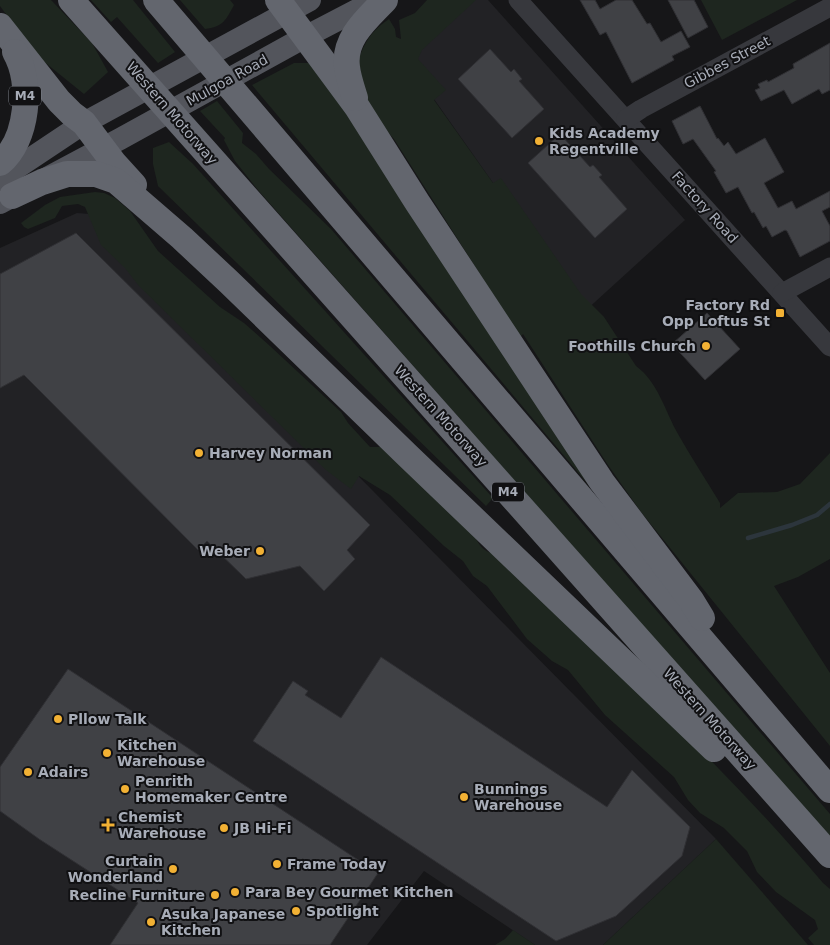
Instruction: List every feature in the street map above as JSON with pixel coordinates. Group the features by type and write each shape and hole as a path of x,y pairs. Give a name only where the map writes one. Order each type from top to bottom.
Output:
{"highway":[{"name":"Western Motorway","path":"71,0 830,855"},
{"path":"357,107 347,66 350,42 358,28 385,0"},
{"path":"283,6 357,107 417,202 602,482 691,600 748,694"},
{"path":"162,7 830,790"},
{"name":"M4","path":"0,27 59,101 84,123"},
{"name":"M4","path":"0,27 18,58 25,84 26,101 17,141 7,157 0,163"},
{"path":"84,123 114,163 182,238"},
{"path":"4,193 67,174 96,174 116,181 182,238 736,770 812,835"}],"main road":[{"path":"4,193 84,123 283,6 310,0"},
{"name":"Mulgoa Road","path":"4,193 102,148 376,0"}],"street":[{"name":"Factory Road","path":"518,0 830,347"},
{"name":"Gibbes Street","path":"626,119 641,109 830,7"},
{"path":"782,292 830,267"}],"shaded area":[{"path":"0,0 51,0 92,43 108,72 84,94 37,56 0,6"},
{"path":"91,0 133,0 175,52 158,63 117,17 111,22"},
{"path":"180,0 230,0 234,5 223,22 216,27 205,29"},
{"path":"427,0 476,0 422,50 418,59 446,90 434,100 493,183 501,178 581,294 604,317 636,366 656,388 678,434 720,503 720,508 738,493 777,492 800,484 830,453 830,559 798,577 774,586 830,673 830,746 641,512 608,465 523,334 520,337 394,139 382,126 353,78 365,44 374,31 389,19 395,29 396,37 401,39 399,20 415,13"},
{"name":"Kids Academy Regentville","path":"472,0 488,0 685,220 584,312 403,55"},
{"path":"701,0 797,0 722,40"},
{"path":"294,63 312,63 319,69 592,489 252,85"},
{"path":"217,101 243,133 242,143 256,154 331,229 830,814 830,838 258,190 235,161 224,140 225,138 200,111"},
{"path":"169,142 193,164 493,498 486,506 158,186 153,164 153,148"},
{"path":"95,192 104,193 115,198 130,211 158,251 220,307 244,323 270,346 341,412 348,423 370,447 381,447 475,536 482,547 493,554 579,633 705,754 830,889 830,945 814,945 808,938 818,929 815,920 776,892 757,872 747,851 724,828 700,813 688,800 674,777 605,715 568,670 552,661 527,639 487,586 473,576 463,561 444,546 390,495 359,476 351,489 326,470 139,286 125,268 101,245 85,207 78,204 62,206 55,218 28,229 21,223 45,205 60,197"},
{"path":"77,213 101,215 716,839 603,945 535,945 424,871 367,945 0,945 0,248"},
{"path":"716,839 808,945 603,945"},
{"path":"513,930 535,945 495,945 505,939"}],"building":[{"path":"580,0 595,0 600,9 616,0 632,0 647,24 650,23 661,42 681,31 690,47 672,56 674,60 632,83 606,32 600,35"},
{"path":"668,0 694,0 708,27 688,38"},
{"path":"830,43 830,90 822,94 819,89 792,104 784,90 761,101 755,90 760,88 758,84 767,80 768,82 794,68 793,64"},
{"path":"490,49 511,72 514,69 522,79 519,81 544,109 512,138 458,79"},
{"path":"700,106 717,139 724,146 728,142 736,154 765,138 784,172 764,183 778,208 792,201 796,209 830,191 830,207 822,211 830,226 830,241 800,257 787,231 785,230 772,237 766,226 763,228 754,212 752,213 738,187 726,193 714,172 716,171 693,139 683,144 672,121"},
{"path":"560,134 590,167 593,165 602,175 599,177 627,209 595,238 528,163"},
{"name":"Harvey Norman","path":"76,233 370,525 347,550 355,559 324,591 300,566 246,579 207,541 198,550 24,375 0,388 0,274"},
{"name":"Foothills Church","path":"707,313 740,349 705,380 672,344"},
{"name":"Bunnings Warehouse","path":"381,657 607,807 632,770 690,827 682,856 616,916 556,941 253,741 293,681 308,691 305,695 341,718"},
{"name":"Penrith Homemaker Centre","path":"68,669 378,873 330,945 110,945 138,903 39,839 0,811 0,767"}],"waterway":[{"path":"748,538 792,525 817,515 830,504"}],"place":[{"name":"Kids Academy Regentville","path":"539,141"},
{"name":"Factory Rd Opp Loftus St","path":"780,313"},
{"name":"Foothills Church","path":"706,346"},
{"name":"Harvey Norman","path":"199,453"},
{"name":"Weber","path":"260,551"},
{"name":"Pllow Talk","path":"58,719"},
{"name":"Kitchen Warehouse","path":"107,753"},
{"name":"Adairs","path":"28,772"},
{"name":"Penrith Homemaker Centre","path":"125,789"},
{"name":"Bunnings Warehouse","path":"464,797"},
{"name":"Chemist Warehouse","path":"108,825"},
{"name":"JB Hi-Fi","path":"224,828"},
{"name":"Frame Today","path":"277,864"},
{"name":"Curtain Wonderland","path":"173,869"},
{"name":"Para Bey Gourmet Kitchen","path":"235,892"},
{"name":"Recline Furniture","path":"215,895"},
{"name":"Spotlight","path":"296,911"},
{"name":"Asuka Japanese Kitchen","path":"151,922"}]}
